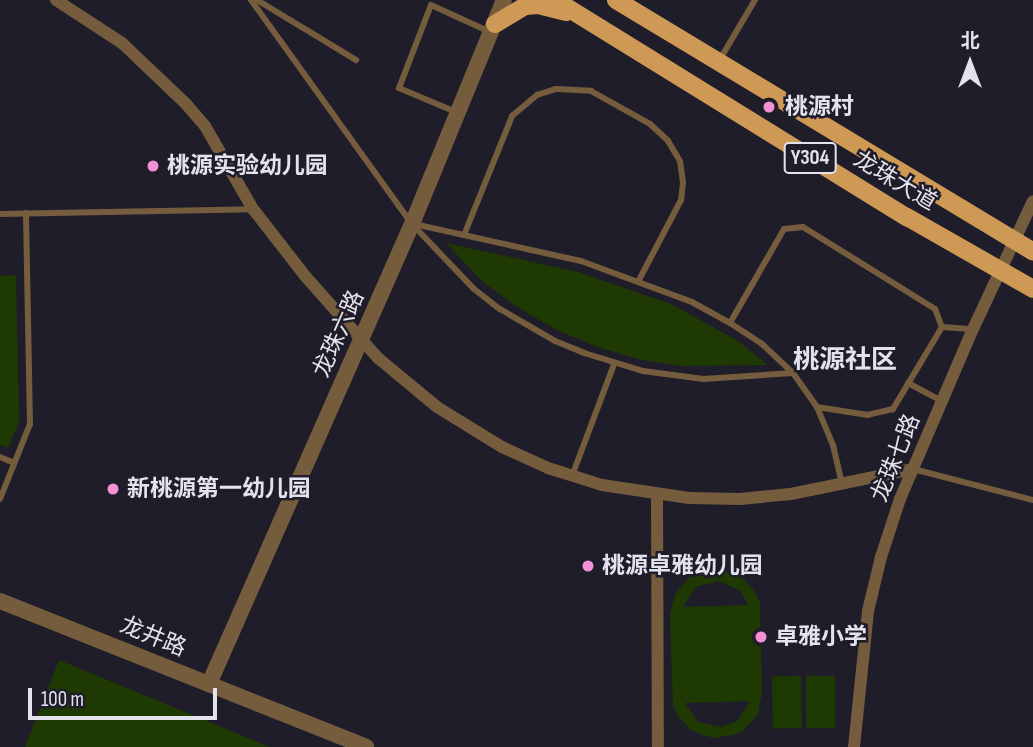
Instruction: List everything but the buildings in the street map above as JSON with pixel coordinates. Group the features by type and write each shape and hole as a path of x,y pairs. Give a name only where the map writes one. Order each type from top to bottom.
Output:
{"main road":[{"name":"龙珠大道","path":"555,0 1033,289"},
{"name":"龙珠大道","path":"616,0 1033,252"},
{"path":"494,29 525,6 538,5 590,22"}],"street":[{"path":"56,0 122,43 173,89 205,127 253,209 306,277 361,340 416,392 458,422 502,447 572,476 657,495 753,498 913,469"},
{"name":"龙珠六路","path":"209,684 412,223 504,0"},
{"name":"龙珠七路","path":"854,747 868,611 881,557 913,469 942,401 1033,201"},
{"path":"657,495 658,747"},
{"name":"龙井路","path":"0,601 366,747"}],"lane":[{"path":"251,0 412,223 474,289 500,309 555,341 614,364 703,379 793,373"},
{"path":"257,0 356,60"},
{"path":"718,63 755,0"},
{"path":"458,113 399,88 430,5 494,29"},
{"path":"464,236 512,116 537,95 556,89 591,91 650,124 668,141 680,161 683,182 681,200 639,280"},
{"path":"0,214 253,209"},
{"path":"0,499 30,424 26,214"},
{"path":"412,223 581,261 639,280 692,302 730,323 762,344 793,373 817,407 833,445 842,484"},
{"path":"730,323 784,229 803,227 935,309 942,327"},
{"path":"942,327 973,329"},
{"path":"817,407 868,415 882,414 892,409 942,327"},
{"path":"572,476 614,364"},
{"path":"908,383 942,401"},
{"path":"0,457 15,463"},
{"path":"913,469 1033,500"}],"green space":[{"path":"446,243 578,272 671,304 738,341 768,365 681,366 637,359 595,346 555,329 517,307 482,281"},
{"path":"16,275 19,422 8,448 0,445 0,276"},
{"path":"720,569 741,577 755,592 760,603 762,693 758,714 744,730 734,735 713,738 692,731 677,715 673,705 670,614 675,594 689,578 699,572","holes":["719,581 741,591 748,605 683,607 696,587","750,701 737,721 722,727 698,722 685,703"]},
{"path":"59,660 270,747 25,747"},
{"path":"801,676 802,728 773,728 772,677"},
{"path":"806,676 835,676 835,728 806,728"}],"place":[{"name":"桃源村","path":"769,107"},
{"name":"桃源实验幼儿园","path":"153,166"},
{"name":"新桃源第一幼儿园","path":"113,489"},
{"name":"桃源卓雅幼儿园","path":"588,566"},
{"name":"卓雅小学","path":"761,637"}],"district":[{"name":"桃源社区","path":"845,361"}]}
